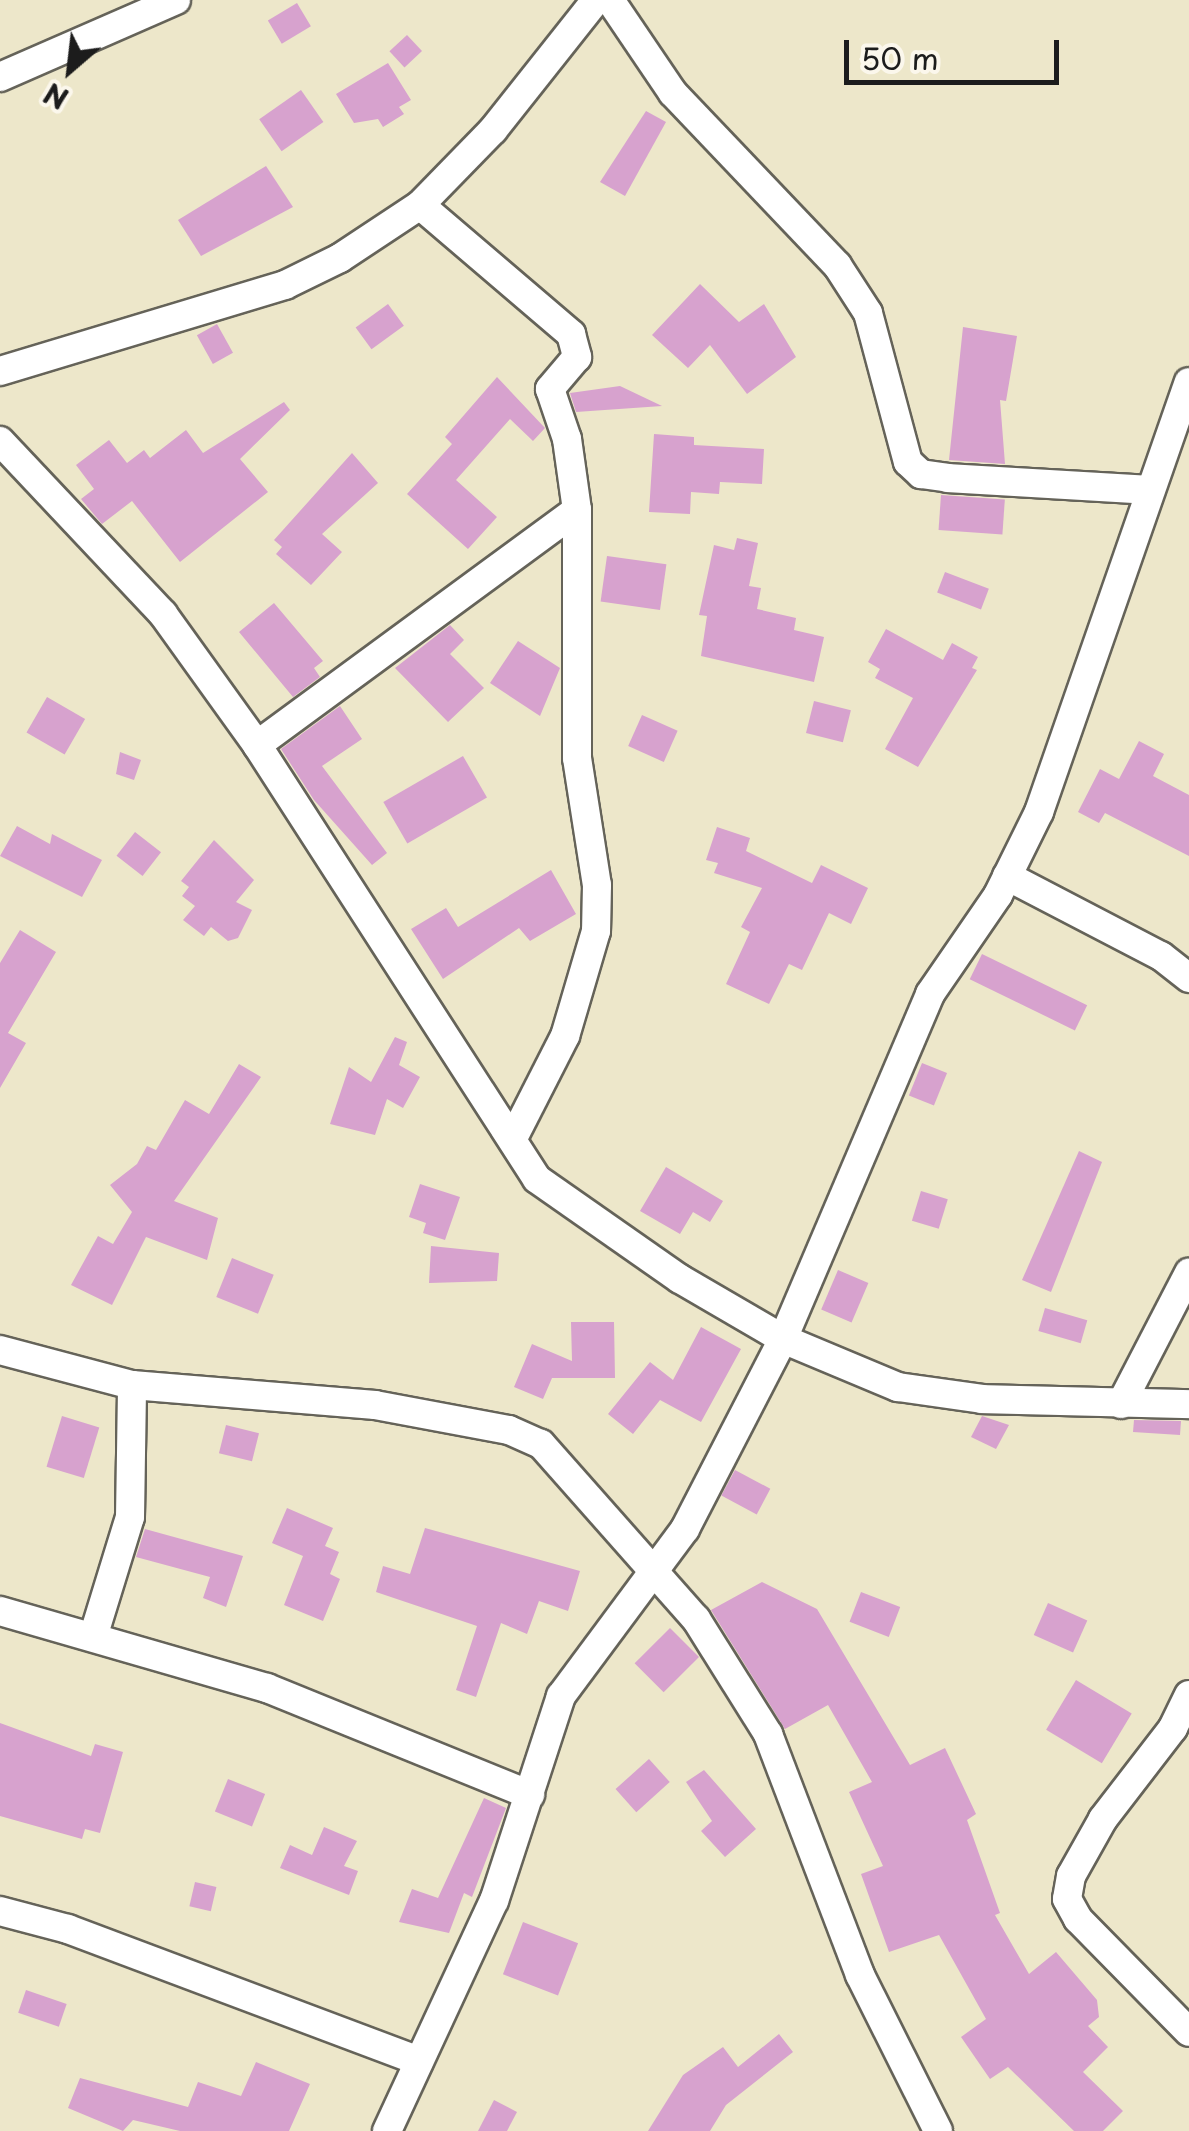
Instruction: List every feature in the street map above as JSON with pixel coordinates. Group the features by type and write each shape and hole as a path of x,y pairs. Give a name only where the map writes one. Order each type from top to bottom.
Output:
{"street":[{"path":"0,77 176,0"},
{"path":"0,371 286,286 420,205 493,130 596,0"},
{"path":"610,0 673,93 837,265 868,313 908,462 921,474 1150,490"},
{"path":"420,205 570,334 576,357 550,389 568,439 577,510 577,758 597,886 596,931 564,1036 513,1138"},
{"path":"388,2131 494,1901 560,1696 658,1572 783,1339 930,994 1006,876 1039,812 1094,667 1189,382"},
{"path":"0,441 138,585 257,745 537,1179 680,1280 783,1339 898,1388 982,1400 1189,1404"},
{"path":"257,745 577,510"},
{"path":"1006,876 1161,956 1189,978"},
{"path":"1121,1404 1189,1273"},
{"path":"0,1350 132,1385 336,1400 508,1430 563,1463 658,1572 768,1734 860,1975 938,2131"},
{"path":"94,1634 130,1516 132,1385"},
{"path":"0,1611 94,1634 267,1688 530,1795"},
{"path":"1189,1695 1174,1728 1104,1818 1072,1876 1067,1898 1078,1919 1189,2032"},
{"path":"0,1911 68,1929 419,2061"}],"building":[{"path":"297,3 311,26 282,44 268,21"},
{"path":"407,35 422,51 404,67 389,51"},
{"path":"388,63 411,100 399,107 404,114 383,127 378,119 354,123 336,94"},
{"path":"301,90 323,122 282,151 259,119"},
{"path":"646,111 666,122 625,196 600,182"},
{"path":"266,166 293,207 201,256 178,220"},
{"path":"700,284 739,322 764,304 796,357 747,394 710,345 688,368 652,335"},
{"path":"388,304 404,326 372,349 356,328"},
{"path":"217,324 233,353 213,364 197,335"},
{"path":"963,327 1017,336 1006,401 1000,400 1005,464 949,460"},
{"path":"497,377 545,428 533,441 510,419 456,480 497,517 468,549 407,494 452,444 445,437"},
{"path":"620,386 662,406 576,412 570,393"},
{"path":"284,402 290,410 240,459 268,492 180,562 132,501 102,524 81,499 94,489 76,465 109,440 127,463 144,450 150,458 186,430 203,453"},
{"path":"654,434 694,437 694,445 764,449 762,484 720,482 719,494 691,492 690,514 649,512"},
{"path":"352,453 378,483 322,534 342,552 311,585 276,554 282,547 274,540"},
{"path":"941,495 1005,499 1002,534 939,530"},
{"path":"737,538 758,543 749,586 761,588 757,609 796,618 794,630 824,637 814,682 701,656 707,616 699,615 714,545 734,550"},
{"path":"607,556 666,564 660,610 601,602"},
{"path":"945,572 989,589 981,609 937,593"},
{"path":"274,603 323,661 314,668 320,677 293,697 239,632"},
{"path":"450,625 464,640 450,654 484,688 448,722 395,668"},
{"path":"886,629 943,660 952,643 978,657 972,668 977,670 918,767 885,749 913,698 875,678 880,669 868,662"},
{"path":"518,641 560,668 540,716 490,683"},
{"path":"47,697 85,719 65,755 26,733"},
{"path":"814,701 851,710 843,742 806,733"},
{"path":"340,706 362,739 322,766 387,853 372,865 314,800 281,749"},
{"path":"642,715 678,731 664,762 628,746"},
{"path":"1139,741 1164,754 1153,776 1189,795 1189,856 1105,813 1099,823 1078,812 1100,769 1119,779"},
{"path":"120,752 141,760 134,780 116,774"},
{"path":"463,756 487,798 407,844 383,802"},
{"path":"17,826 50,844 52,834 102,860 82,897 0,856"},
{"path":"717,827 750,838 746,851 812,883 821,865 868,888 851,924 829,913 802,970 789,964 769,1004 726,984 750,932 741,927 762,888 714,873 718,863 706,860"},
{"path":"135,832 161,852 143,876 117,856"},
{"path":"214,840 254,880 236,902 252,910 238,938 228,941 211,927 204,936 183,920 195,906 182,896 189,887 181,881"},
{"path":"551,870 576,914 530,941 519,928 443,979 411,929 446,908 458,927"},
{"path":"20,930 56,952 8,1033 26,1043 0,1088 0,963"},
{"path":"982,954 1087,1005 1075,1030 970,979"},
{"path":"395,1037 407,1042 399,1065 420,1077 403,1108 387,1099 375,1135 330,1124 349,1067 371,1082"},
{"path":"922,1063 947,1073 934,1106 909,1095"},
{"path":"239,1064 261,1077 174,1201 218,1218 207,1260 146,1237 112,1305 71,1285 98,1236 113,1244 132,1212 110,1185 137,1164 147,1146 156,1150 185,1100 209,1114"},
{"path":"1079,1151 1102,1162 1051,1292 1022,1280"},
{"path":"666,1167 723,1201 710,1222 693,1212 680,1234 640,1211"},
{"path":"420,1184 460,1197 445,1240 423,1233 426,1223 409,1217"},
{"path":"921,1191 948,1199 939,1229 912,1221"},
{"path":"431,1246 499,1253 497,1281 429,1283"},
{"path":"232,1258 274,1275 258,1314 216,1297"},
{"path":"838,1270 868,1283 852,1322 821,1310"},
{"path":"1045,1308 1087,1320 1081,1343 1038,1331"},
{"path":"571,1322 614,1322 615,1378 552,1378 543,1399 514,1387 532,1344 572,1361"},
{"path":"701,1327 741,1349 701,1422 660,1400 633,1434 608,1414 650,1362 673,1380"},
{"path":"62,1416 99,1427 84,1478 47,1467"},
{"path":"982,1416 1009,1425 996,1449 971,1437"},
{"path":"1134,1420 1181,1421 1180,1435 1133,1432"},
{"path":"226,1425 259,1433 252,1461 219,1453"},
{"path":"735,1470 770,1489 757,1514 721,1496"},
{"path":"287,1508 333,1528 325,1546 339,1552 330,1574 340,1579 323,1621 284,1605 303,1556 272,1543"},
{"path":"425,1528 580,1571 568,1611 539,1601 527,1634 501,1623 476,1697 456,1690 477,1626 376,1592 383,1566 410,1574"},
{"path":"145,1529 243,1556 226,1607 203,1598 210,1577 136,1557"},
{"path":"762,1582 817,1609 910,1765 945,1748 976,1814 967,1820 1000,1913 995,1915 1029,1974 1056,1952 1097,2000 1099,2017 1088,2026 1108,2047 1083,2072 1123,2111 1103,2131 1074,2131 1008,2067 990,2079 961,2037 986,2019 939,1935 889,1952 861,1874 883,1866 849,1792 872,1782 828,1705 785,1729 711,1610"},
{"path":"861,1592 900,1607 889,1637 850,1622"},
{"path":"1048,1603 1087,1620 1073,1652 1034,1635"},
{"path":"670,1628 699,1657 664,1692 635,1663"},
{"path":"1076,1680 1132,1713 1102,1763 1046,1730"},
{"path":"0,1723 91,1756 95,1744 123,1752 100,1833 85,1829 82,1839 0,1816"},
{"path":"649,1759 670,1782 636,1812 616,1789"},
{"path":"704,1770 756,1829 725,1857 701,1831 712,1821 686,1782"},
{"path":"228,1779 265,1794 252,1826 215,1811"},
{"path":"484,1798 506,1808 472,1897 464,1893 449,1933 399,1922 412,1889 438,1898"},
{"path":"324,1827 357,1841 344,1866 358,1871 349,1895 280,1868 290,1845 312,1855"},
{"path":"195,1882 216,1887 211,1911 189,1906"},
{"path":"523,1922 578,1943 558,1995 503,1974"},
{"path":"26,1990 67,2004 59,2027 18,2013"},
{"path":"779,2034 793,2052 726,2105 710,2131 648,2131 683,2075 723,2047 738,2067"},
{"path":"256,2062 310,2084 289,2131 180,2131 133,2120 123,2131 68,2108 80,2078 188,2107 198,2082 241,2096"},
{"path":"494,2100 517,2112 507,2131 478,2131"}]}
